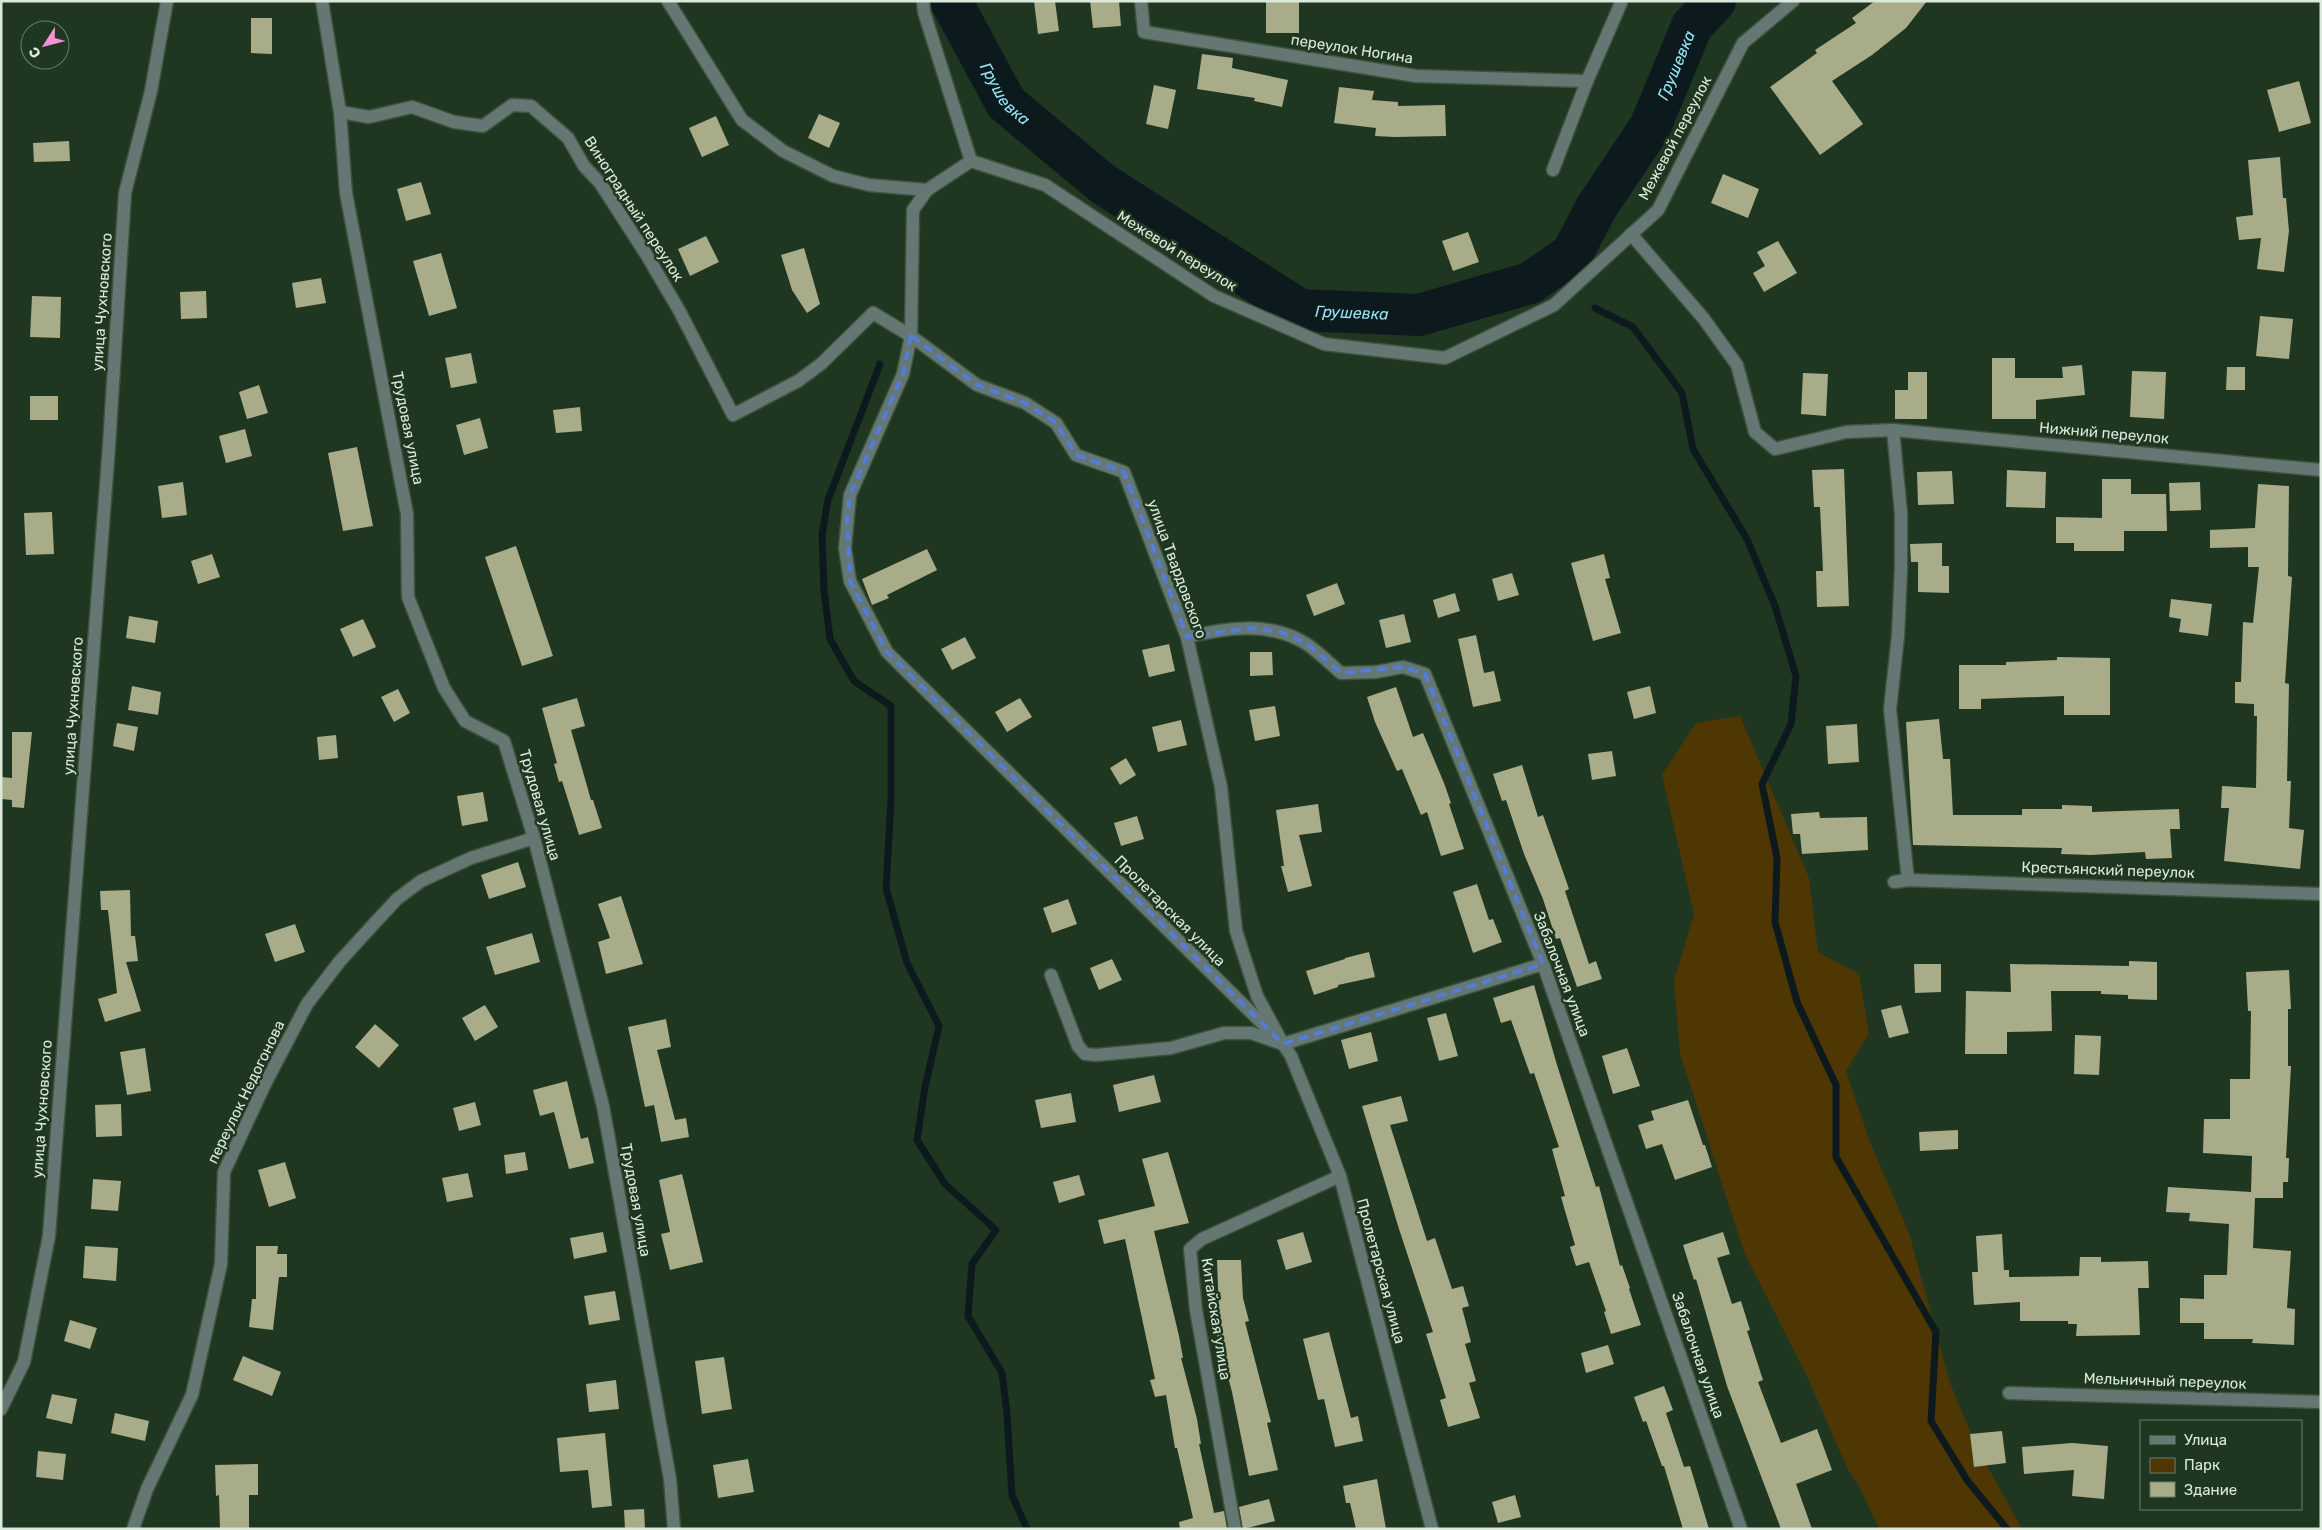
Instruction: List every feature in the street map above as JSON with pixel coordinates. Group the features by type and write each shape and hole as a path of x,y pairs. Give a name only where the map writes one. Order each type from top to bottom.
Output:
{"street":[{"name":"улица Чухновского","path":"1,1409 24,1362 49,1236 109,436 125,193 151,91 167,1"},
{"name":"Трудовая улица","path":"322,1 340,112 346,193 407,514 408,598 444,688 465,721 504,740 534,838 603,1106 670,1479 674,1529"},
{"path":"668,1 742,120 783,151 833,176 869,185 927,190 971,161 924,12 923,1"},
{"name":"переулок Ногина","path":"1141,1 1144,32 1416,76 1587,81"},
{"path":"1553,170 1587,81 1621,3 1620,1"},
{"name":"Межевой переулок","path":"971,161 1045,186 1214,296 1324,344 1445,358 1554,305 1658,210 1743,43 1793,1"},
{"name":"Виноградный переулок","path":"340,112 369,117 412,107 454,122 483,126 512,105 530,106 568,138 584,166 600,183 646,254 680,312 732,415"},
{"name":"Пролетарская улица","path":"927,190 913,210 911,336 903,374 850,495 846,538 850,581 887,652 1283,1044 1291,1056 1340,1176 1432,1529"},
{"name":"Нижний переулок","path":"1631,234 1704,319 1737,365 1755,432 1775,449 1846,432 1888,430 2321,470"},
{"name":"улица Твардовского","path":"732,415 798,381 821,364 873,313 911,336 977,385 1025,403 1056,422 1076,455 1124,472 1187,637 1221,787 1236,931 1257,996 1283,1044"},
{"path":"1888,430 1901,513 1898,636 1890,709 1908,880"},
{"name":"Забалочная улица","path":"1187,637 1208,632 1252,628 1281,632 1306,643 1341,673 1376,672 1403,667 1425,674 1543,964 1741,1529"},
{"name":"переулок Недогонова","path":"133,1529 147,1489 192,1396 221,1264 224,1172 265,1084 307,1004 340,961 397,899 422,881 471,858 534,838"},
{"name":"Крестьянский переулок","path":"1894,882 1908,880 2321,894"},
{"path":"1050,975 1078,1046 1085,1054 1107,1054 1127,1050 1171,1048 1224,1033 1251,1033 1283,1044 1543,964"},
{"name":"Китайская улица","path":"1235,1529 1196,1310 1190,1249 1202,1239 1340,1176"},
{"name":"Мельничный переулок","path":"2009,1392 2321,1402"}],"highlighted area":[{"path":"911,336 977,385 1025,403 1056,423 1076,455 1124,472 1187,637 1252,628 1281,632 1306,643 1341,673 1403,667 1425,674 1543,964 1283,1044 887,652 850,581 847,520 850,495 903,374"}],"green space":[{"path":"1740,716 1809,878 1818,952 1859,974 1869,1033 1846,1071 1870,1142 1909,1233 1950,1383 1976,1446 2022,1529 1879,1529 1858,1484 1848,1470 1808,1378 1744,1252 1680,1053 1674,981 1694,914 1662,775 1696,723"}],"building":[{"path":"1034,1 1055,1 1059,31 1038,34"},
{"path":"1090,1 1119,1 1121,26 1093,28"},
{"path":"1266,1 1299,1 1299,33 1266,33"},
{"path":"1875,1 1927,1 1906,28 1872,55 1832,81 1863,124 1820,155 1770,87 1817,53 1815,50 1856,23 1852,18"},
{"path":"251,18 272,18 272,54 251,53"},
{"path":"1202,54 1233,58 1232,68 1288,80 1282,107 1254,101 1255,98 1197,89"},
{"path":"2299,81 2311,123 2279,132 2267,90"},
{"path":"1154,85 1176,90 1168,129 1146,124"},
{"path":"1339,87 1374,91 1372,100 1398,102 1398,106 1445,105 1446,136 1375,136 1376,128 1334,123"},
{"path":"819,114 840,123 829,148 808,138"},
{"path":"716,116 729,145 702,157 689,128"},
{"path":"69,141 70,161 34,162 33,143"},
{"path":"2280,157 2283,198 2286,198 2289,231 2284,272 2257,269 2261,238 2239,240 2236,217 2253,215 2248,160"},
{"path":"1723,174 1759,189 1748,218 1711,203"},
{"path":"421,182 431,214 406,221 397,189"},
{"path":"1468,232 1479,262 1453,271 1442,241"},
{"path":"706,236 719,262 690,276 678,249"},
{"path":"1778,241 1797,273 1764,292 1753,273 1765,266 1757,252"},
{"path":"804,248 820,304 807,313 792,290 781,255"},
{"path":"441,253 457,308 429,316 413,261"},
{"path":"321,278 326,303 296,308 292,283"},
{"path":"206,291 207,318 181,319 180,292"},
{"path":"32,296 61,297 60,338 30,337"},
{"path":"2260,316 2293,319 2289,359 2256,356"},
{"path":"471,353 477,383 451,388 445,358"},
{"path":"1992,358 2015,358 2015,378 2063,378 2062,367 2082,365 2085,395 2036,400 2036,419 1992,419"},
{"path":"2227,367 2245,367 2245,390 2226,390"},
{"path":"2132,371 2166,372 2164,419 2130,417"},
{"path":"1908,372 1927,372 1927,419 1895,419 1895,390 1908,390"},
{"path":"1803,373 1828,374 1826,416 1801,414"},
{"path":"259,385 268,413 247,419 239,392"},
{"path":"30,396 58,396 58,420 30,420"},
{"path":"580,407 582,431 556,433 553,410"},
{"path":"480,418 488,448 464,455 456,425"},
{"path":"245,429 252,456 226,463 219,436"},
{"path":"357,447 373,526 343,531 328,453"},
{"path":"1844,469 1849,606 1817,607 1816,571 1823,571 1820,507 1814,507 1812,470"},
{"path":"2007,470 2046,472 2045,508 2006,507"},
{"path":"1952,471 1954,504 1918,505 1917,472"},
{"path":"2102,479 2131,479 2131,494 2166,494 2167,531 2124,531 2124,551 2074,551 2074,543 2056,543 2056,517 2102,518"},
{"path":"183,482 187,515 162,518 158,486"},
{"path":"2200,482 2201,510 2170,511 2169,483"},
{"path":"2258,484 2289,486 2288,576 2292,577 2285,683 2289,684 2287,781 2291,781 2289,828 2304,830 2300,869 2224,861 2229,808 2221,808 2222,786 2256,788 2257,716 2254,716 2254,704 2235,703 2235,682 2241,682 2243,622 2253,623 2259,567 2248,567 2248,547 2210,548 2210,530 2255,528"},
{"path":"52,512 54,554 26,555 24,513"},
{"path":"1942,543 1942,566 1949,566 1949,593 1918,592 1918,562 1911,562 1910,544"},
{"path":"516,546 553,656 522,666 485,557"},
{"path":"927,549 937,570 887,595 889,598 872,605 862,579"},
{"path":"212,554 220,577 198,584 191,561"},
{"path":"1604,554 1610,578 1605,579 1621,633 1593,641 1571,563"},
{"path":"1512,573 1519,595 1498,601 1492,579"},
{"path":"1337,583 1345,604 1314,616 1306,595"},
{"path":"1455,593 1460,611 1438,618 1433,600"},
{"path":"2171,599 2212,604 2208,636 2179,632 2181,619 2169,617"},
{"path":"1404,614 1411,642 1386,648 1379,620"},
{"path":"129,616 158,621 155,643 126,638"},
{"path":"363,619 376,647 353,657 340,629"},
{"path":"1476,635 1484,673 1494,671 1501,701 1473,707 1458,639"},
{"path":"965,637 976,658 952,670 941,649"},
{"path":"1169,644 1175,671 1149,677 1142,650"},
{"path":"1250,652 1272,652 1273,675 1250,676"},
{"path":"2057,657 2110,658 2110,715 2064,715 2064,696 1981,699 1981,709 1959,709 1959,665 2006,665 2006,662 2057,660"},
{"path":"132,686 161,692 158,715 128,710"},
{"path":"1650,686 1656,713 1634,719 1627,692"},
{"path":"1396,687 1413,737 1423,733 1444,783 1464,849 1441,856 1427,812 1421,815 1402,769 1397,771 1375,722 1367,697"},
{"path":"398,689 410,713 394,722 381,697"},
{"path":"577,698 585,726 571,730 591,800 593,800 602,828 579,835 562,781 559,782 554,764 557,763 542,708"},
{"path":"1020,698 1032,717 1007,732 995,712"},
{"path":"1275,706 1280,736 1255,741 1249,710"},
{"path":"1939,719 1943,759 1950,759 1953,815 2022,815 2022,809 2062,809 2062,805 2092,806 2092,812 2179,809 2180,829 2170,829 2172,858 2146,859 2145,852 2091,855 2061,854 2062,848 1913,845 1906,722"},
{"path":"1181,720 1187,745 1158,752 1152,727"},
{"path":"117,723 138,727 134,751 113,746"},
{"path":"1857,724 1859,762 1828,764 1826,726"},
{"path":"12,732 32,732 24,808 12,807 12,800 1,799 1,777 12,778"},
{"path":"336,735 338,758 319,760 317,737"},
{"path":"1612,751 1616,776 1592,780 1588,754"},
{"path":"1126,758 1136,775 1120,785 1110,768"},
{"path":"1522,765 1538,817 1543,815 1569,889 1565,891 1589,964 1596,961 1602,979 1577,987 1560,938 1556,939 1506,800 1502,801 1493,774"},
{"path":"483,792 488,821 462,826 457,796"},
{"path":"1318,804 1322,832 1299,835 1312,886 1288,892 1281,866 1284,866 1276,810"},
{"path":"1819,812 1820,818 1867,817 1868,850 1802,854 1800,834 1793,834 1791,814"},
{"path":"1137,816 1144,839 1121,846 1114,823"},
{"path":"518,862 526,887 489,899 481,875"},
{"path":"1477,884 1489,920 1493,919 1502,942 1473,953 1453,892"},
{"path":"130,890 131,936 135,936 138,961 126,962 141,1011 105,1022 98,999 117,993 108,910 101,910 100,891"},
{"path":"621,896 643,964 606,974 598,942 610,938 598,904"},
{"path":"1068,899 1077,924 1052,933 1043,908"},
{"path":"295,924 305,952 275,962 265,934"},
{"path":"532,933 540,962 495,975 486,947"},
{"path":"1369,952 1375,977 1338,985 1338,987 1314,995 1306,971"},
{"path":"1112,959 1122,980 1099,990 1090,968"},
{"path":"2129,961 2157,962 2157,1000 2128,999 2128,995 2101,994 2101,991 2051,991 2052,1031 2007,1032 2007,1054 1965,1054 1966,991 2011,992 2010,964 2129,966"},
{"path":"1914,964 1941,964 1941,992 1915,993"},
{"path":"2289,970 2291,1009 2288,1009 2288,1066 2291,1066 2286,1158 2289,1158 2288,1182 2283,1182 2283,1198 2255,1198 2253,1248 2291,1251 2287,1308 2295,1309 2294,1345 2252,1343 2253,1339 2204,1339 2204,1323 2180,1323 2180,1298 2204,1299 2204,1275 2227,1275 2229,1224 2189,1221 2190,1213 2166,1212 2168,1187 2251,1192 2252,1156 2203,1153 2204,1119 2230,1119 2230,1079 2250,1079 2251,1011 2248,1011 2246,972"},
{"path":"1534,985 1596,1187 1599,1186 1620,1266 1622,1265 1641,1325 1611,1334 1604,1312 1606,1311 1589,1262 1576,1266 1570,1247 1575,1245 1561,1197 1565,1196 1552,1149 1559,1147 1534,1073 1530,1074 1511,1020 1501,1023 1493,998"},
{"path":"485,1005 498,1027 475,1041 462,1018"},
{"path":"1901,1005 1909,1033 1889,1038 1881,1010"},
{"path":"1446,1013 1458,1056 1439,1061 1427,1018"},
{"path":"666,1019 671,1047 657,1050 675,1120 686,1118 689,1137 661,1142 654,1105 645,1107 628,1027"},
{"path":"375,1024 399,1045 379,1068 355,1047"},
{"path":"1371,1032 1378,1061 1349,1069 1341,1040"},
{"path":"2075,1035 2101,1036 2099,1075 2074,1074"},
{"path":"145,1048 151,1091 127,1095 120,1052"},
{"path":"1627,1048 1640,1086 1613,1094 1602,1056"},
{"path":"1154,1075 1161,1102 1119,1112 1113,1085"},
{"path":"567,1081 581,1139 588,1137 594,1163 569,1169 554,1112 540,1116 533,1090"},
{"path":"1071,1093 1076,1122 1041,1128 1035,1100"},
{"path":"1401,1096 1408,1121 1390,1125 1427,1241 1435,1238 1452,1289 1463,1286 1469,1306 1462,1308 1471,1342 1465,1344 1476,1381 1469,1383 1480,1418 1448,1427 1440,1400 1446,1398 1426,1334 1433,1332 1399,1229 1362,1106"},
{"path":"1688,1100 1712,1167 1675,1180 1662,1144 1646,1149 1638,1125 1654,1120 1651,1111"},
{"path":"475,1102 481,1125 459,1131 453,1108"},
{"path":"121,1104 122,1136 96,1137 95,1105"},
{"path":"1958,1130 1958,1149 1920,1151 1919,1132"},
{"path":"525,1152 528,1170 506,1174 504,1155"},
{"path":"1168,1152 1189,1223 1154,1231 1179,1336 1183,1358 1181,1358 1197,1419 1201,1444 1199,1444 1214,1513 1224,1511 1227,1529 1180,1529 1179,1522 1193,1518 1177,1448 1175,1448 1166,1395 1155,1397 1150,1380 1155,1379 1125,1239 1104,1244 1098,1220 1155,1206 1142,1159"},
{"path":"285,1162 296,1198 269,1207 258,1170"},
{"path":"468,1173 473,1197 447,1202 442,1178"},
{"path":"682,1174 703,1262 670,1270 661,1234 670,1232 659,1180"},
{"path":"1079,1175 1085,1195 1059,1203 1053,1182"},
{"path":"93,1179 121,1181 118,1211 91,1209"},
{"path":"603,1232 607,1252 574,1259 570,1238"},
{"path":"1303,1232 1312,1262 1286,1270 1277,1240"},
{"path":"1723,1232 1730,1254 1717,1258 1732,1304 1741,1301 1750,1330 1747,1331 1763,1380 1758,1382 1781,1443 1817,1429 1832,1470 1796,1484 1812,1529 1781,1529 1727,1386 1696,1279 1694,1280 1683,1245"},
{"path":"2002,1234 2004,1270 2009,1270 2009,1277 2079,1276 2080,1257 2101,1257 2101,1262 2148,1261 2149,1288 2138,1288 2140,1335 2076,1336 2077,1324 2068,1324 2068,1321 2020,1321 2020,1302 1974,1305 1972,1272 1978,1272 1976,1236"},
{"path":"85,1246 118,1248 116,1281 83,1278"},
{"path":"256,1246 278,1246 277,1254 287,1254 287,1277 279,1277 273,1330 249,1327 252,1299 256,1299"},
{"path":"1217,1260 1241,1260 1243,1298 1249,1321 1245,1322 1271,1422 1267,1423 1278,1470 1249,1476 1232,1392 1212,1316 1219,1314"},
{"path":"615,1291 620,1320 589,1325 584,1296"},
{"path":"70,1320 97,1328 90,1349 64,1341"},
{"path":"1329,1332 1351,1418 1358,1416 1363,1441 1335,1447 1324,1399 1318,1400 1303,1339"},
{"path":"1608,1345 1614,1364 1586,1373 1581,1353"},
{"path":"243,1356 281,1372 272,1396 233,1380"},
{"path":"724,1357 732,1409 702,1414 695,1361"},
{"path":"616,1380 619,1409 589,1412 586,1384"},
{"path":"1664,1386 1673,1410 1666,1413 1684,1467 1690,1466 1709,1529 1683,1529 1664,1466 1662,1466 1646,1421 1643,1422 1634,1397"},
{"path":"52,1394 77,1399 72,1424 46,1418"},
{"path":"115,1413 149,1421 145,1441 111,1433"},
{"path":"2002,1431 2006,1463 1974,1467 1970,1434"},
{"path":"605,1433 612,1506 592,1508 588,1470 560,1472 557,1438"},
{"path":"2072,1443 2108,1446 2104,1499 2072,1496 2074,1470 2024,1474 2022,1447"},
{"path":"38,1451 66,1454 63,1480 36,1477"},
{"path":"748,1459 754,1492 718,1498 713,1465"},
{"path":"258,1464 258,1495 249,1495 249,1529 220,1529 219,1495 216,1496 215,1465"},
{"path":"1377,1479 1386,1529 1356,1529 1350,1503 1346,1503 1343,1486"},
{"path":"1515,1495 1521,1517 1498,1523 1492,1502"},
{"path":"1269,1499 1275,1521 1243,1529 1239,1507"},
{"path":"644,1509 645,1529 625,1529 624,1510"}],"waterway":[{"name":"Грушевка","path":"951,1 1006,103 1103,184 1300,310 1419,315 1530,283 1572,254 1596,208 1650,127 1692,26 1715,1"},
{"path":"1595,308 1633,327 1682,393 1693,449 1747,539 1775,606 1796,676 1791,724 1762,784 1777,858 1775,922 1797,1002 1836,1085 1836,1157 1936,1332 1931,1421 1967,1480 2007,1529"},
{"path":"880,364 828,500 822,535 824,590 830,639 854,681 891,706 891,800 886,888 907,963 939,1026 925,1087 917,1140 945,1184 996,1230 972,1264 968,1316 1002,1373 1007,1414 1012,1495 1027,1529"}]}
